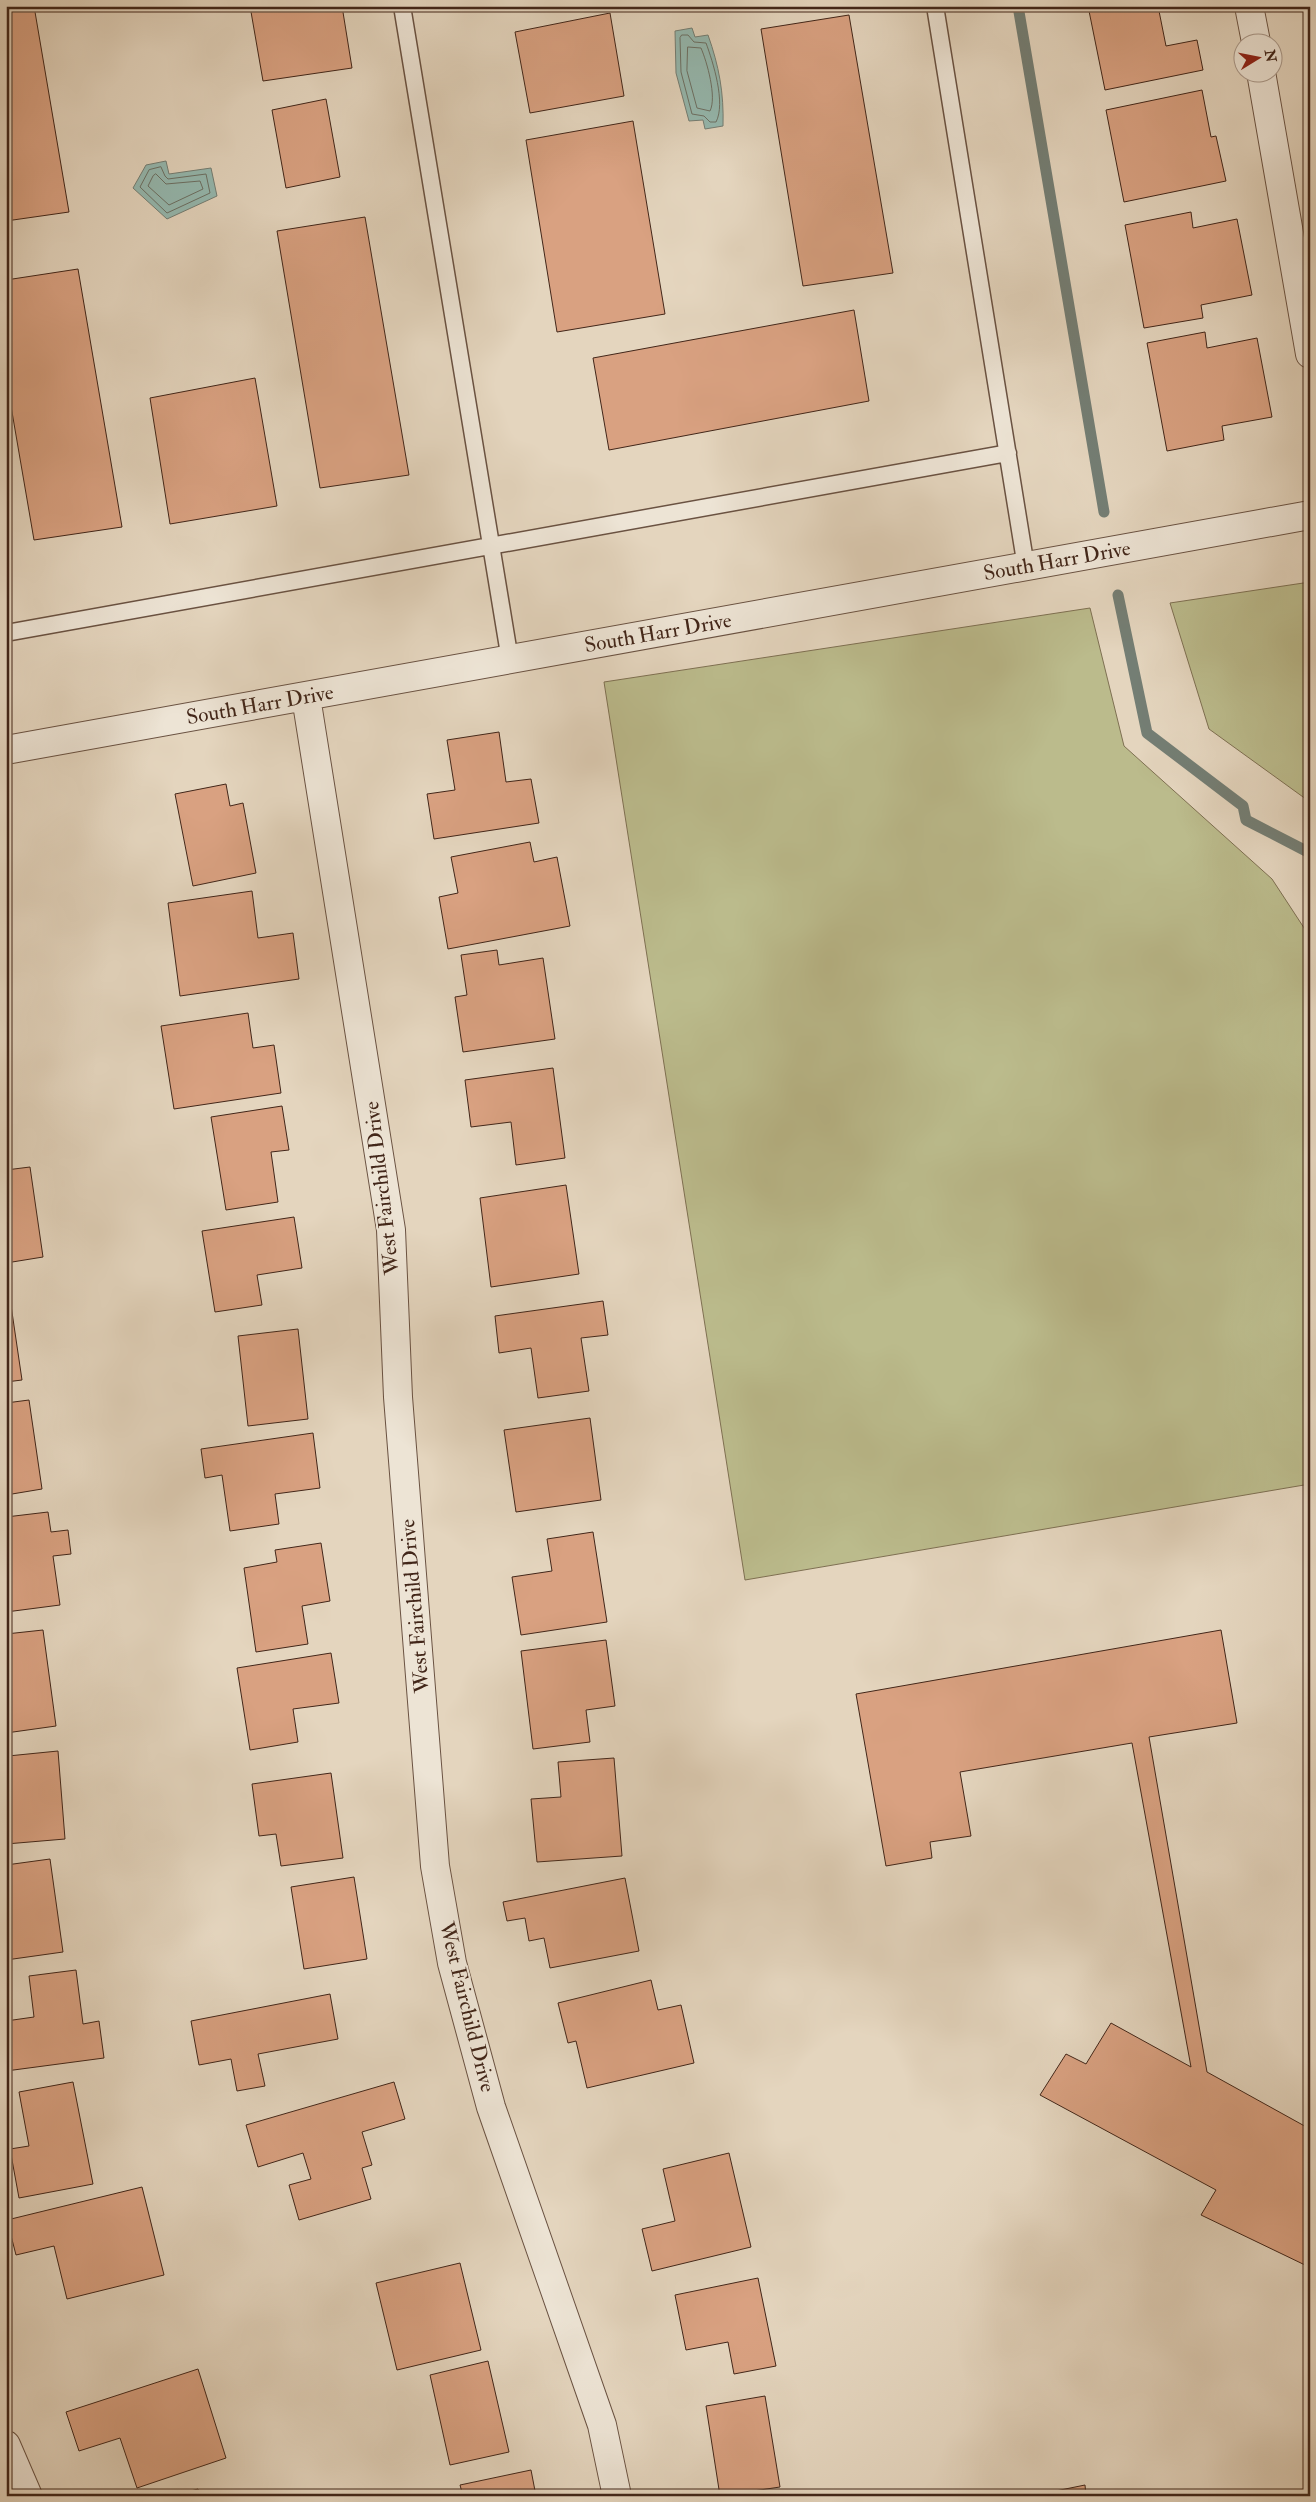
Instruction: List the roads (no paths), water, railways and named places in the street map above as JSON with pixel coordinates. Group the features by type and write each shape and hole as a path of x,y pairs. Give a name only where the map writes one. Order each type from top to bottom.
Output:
{"street":[{"path":"1250,6 1254,32"},
{"path":"1263,82 1310,354"},
{"name":"South Harr Drive","path":"6,750 1310,515"},
{"name":"West Fairchild Drive","path":"306,697 391,1230 398,1397 435,1866 452,1963 491,2107 602,2425 616,2496"},
{"path":"6,2445 28,2496"}],"lane":[{"path":"402,6 510,660"},
{"path":"935,6 1026,567"},
{"path":"6,633 1008,453"}],"water":[{"path":"692,28 695,37 708,35 712,46 722,91 723,126 705,129 703,120 689,121 676,73 675,31"},
{"path":"166,161 169,174 211,168 217,196 167,219 133,188 146,165"}],"waterway":[{"path":"1018,6 1104,512"},
{"path":"1118,595 1147,733 1243,806 1246,820 1310,853"}]}
